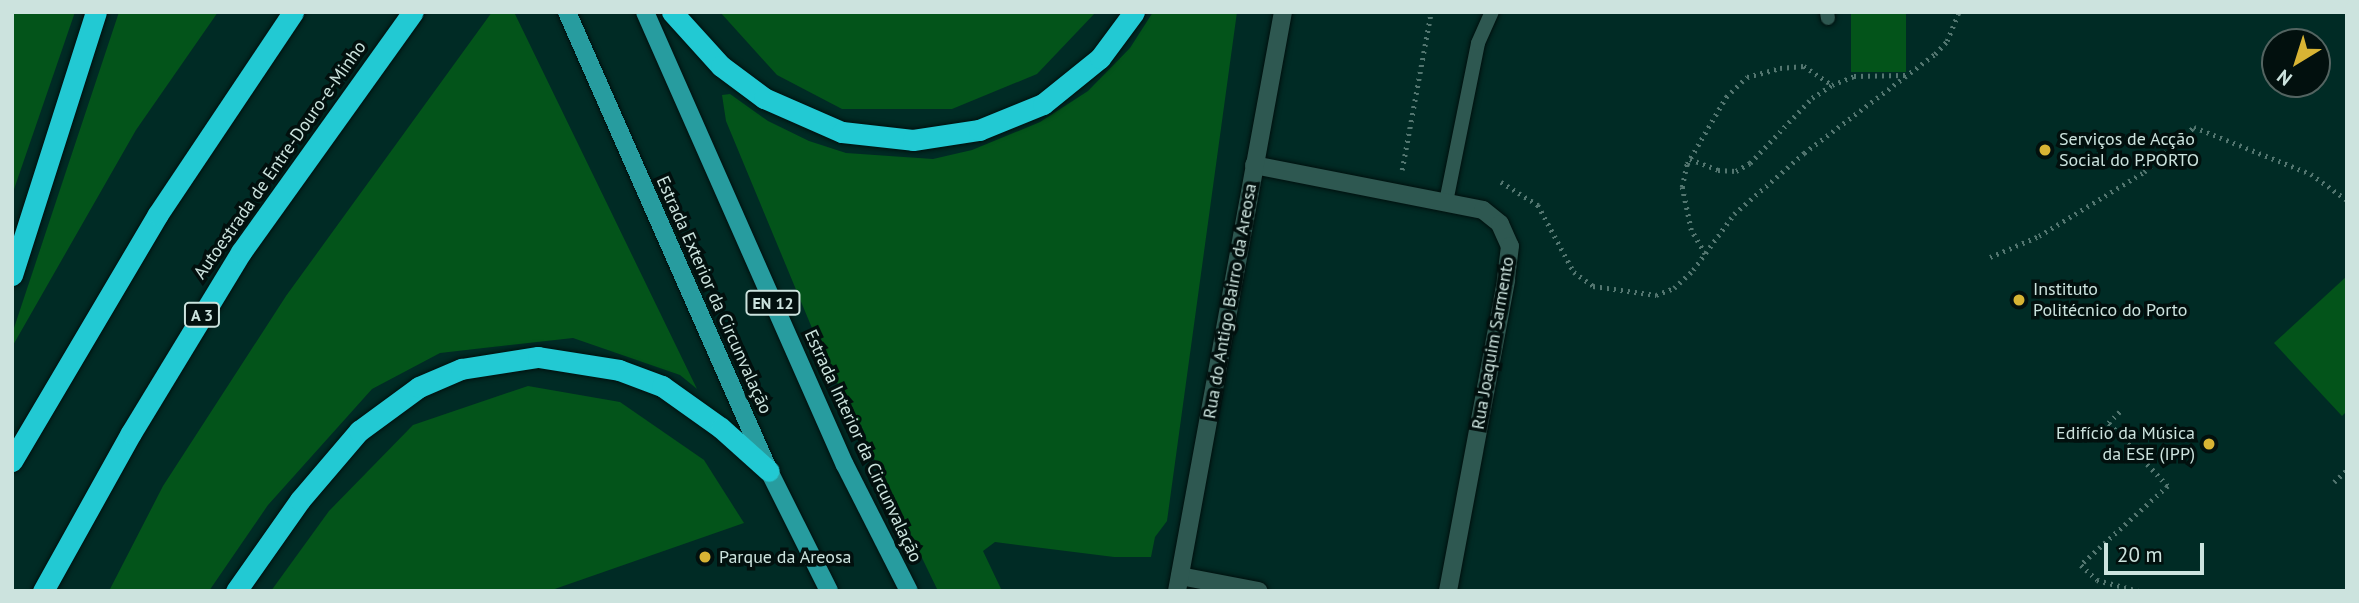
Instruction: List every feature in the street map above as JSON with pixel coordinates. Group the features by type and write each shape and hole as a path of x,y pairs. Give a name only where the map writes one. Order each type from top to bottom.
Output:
{"highway":[{"path":"12,275 96,12"},
{"path":"12,461 158,214 293,12"},
{"name":"Autoestrada de Entre-Douro-e-Minho","path":"43,591 131,433 234,263 413,12"},
{"path":"672,12 720,66 764,98 842,132 913,140 979,130 1043,104 1100,58 1134,12"},
{"path":"236,591 300,500 359,430 419,387 474,366 538,357 619,370 662,386 721,428 769,471"}],"main road":[{"name":"Estrada Interior da Circunvalação","path":"645,12 845,465 909,591"},
{"name":"Estrada Exterior da Circunvalação","path":"569,17 769,471 830,591"}],"street":[{"name":"Rua do Antigo Bairro da Areosa","path":"1179,583 1283,12"},
{"name":"Rua Joaquim Sarmento","path":"1254,166 1483,210 1500,224 1510,246 1448,591"},
{"path":"1179,583 1259,591"}],"lane":[{"path":"1446,202 1478,43 1492,12"}],"path":[{"path":"1399,192 1431,12"},
{"path":"1501,182 1538,205 1574,272 1592,286 1656,295 1674,288 1705,254 1734,214 1804,153 1947,41 1959,12"},
{"path":"1705,254 1684,210 1682,187 1690,159 1726,97 1747,77 1804,66 1832,85"},
{"path":"1690,159 1718,170 1736,171 1750,163 1812,98 1832,85 1854,76 1906,75"},
{"path":"1990,257 2039,236 2144,172 2194,127 2311,174 2347,200"},
{"path":"2120,412 2109,423 2168,486 2081,565 2097,580 2139,591"},
{"path":"2334,482 2347,470"}],"green space":[{"path":"12,12 75,12 12,195"},
{"path":"119,12 218,12 136,130 12,347 12,334"},
{"path":"492,12 514,12 697,389 680,375 573,338 440,353 372,389 268,505 209,591 109,591 163,486 286,296"},
{"path":"720,12 1096,12 1037,74 952,109 842,109 777,75"},
{"path":"1153,12 1237,12 1167,521 1155,537 1151,557 1114,557 995,542 983,551 1002,591 938,591 819,345 726,121 722,95 730,94 768,121 809,141 846,153 933,159 972,150 1040,122 1088,91 1130,48"},
{"path":"1851,12 1906,12 1906,72 1851,72"},
{"path":"2347,276 2347,411 2342,416 2274,343"},
{"path":"528,386 620,402 704,460 744,523 549,591 271,591 329,511 413,425"}],"place":[{"name":"Serviços de Acção Social do P.PORTO","path":"2045,150"},
{"name":"Instituto Politécnico do Porto","path":"2019,300"},
{"name":"Edifício da Música da ESE (IPP)","path":"2209,444"},
{"name":"Parque da Areosa","path":"705,557"}]}
